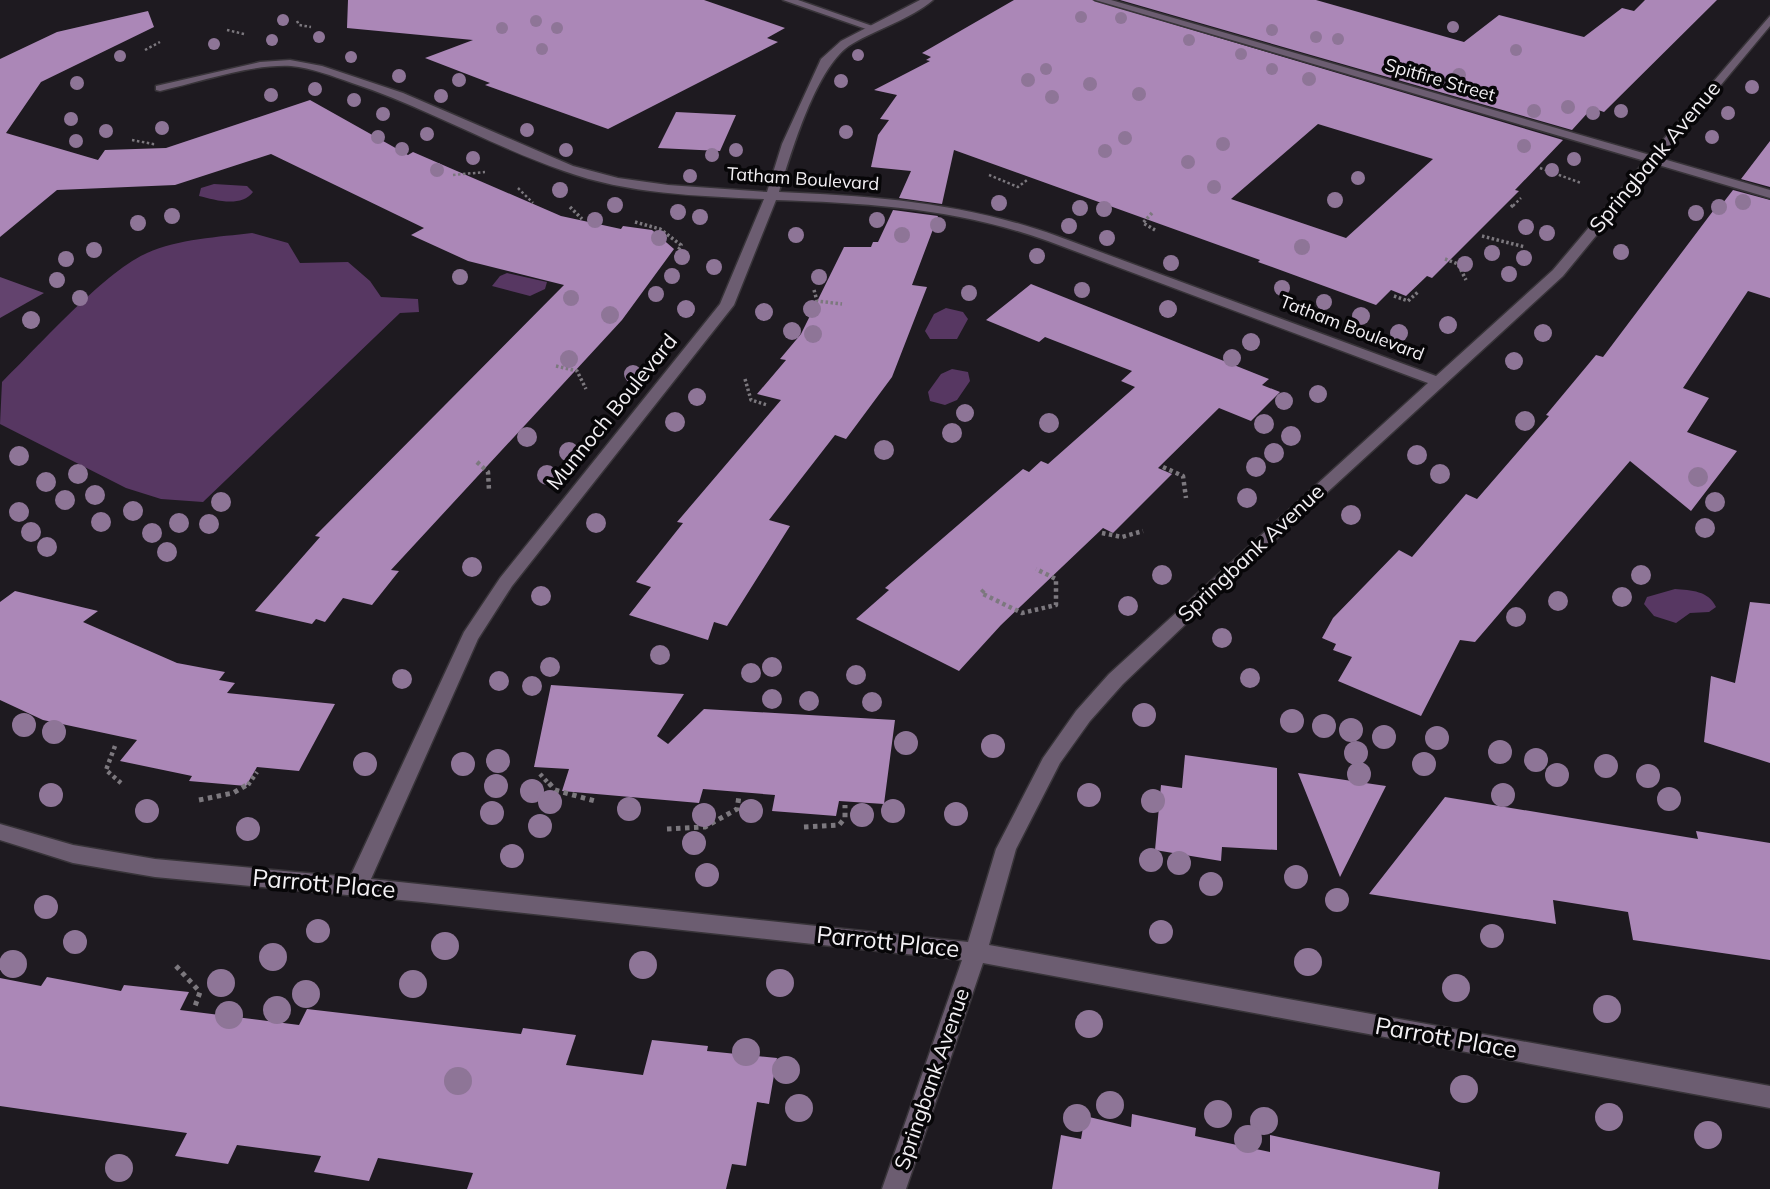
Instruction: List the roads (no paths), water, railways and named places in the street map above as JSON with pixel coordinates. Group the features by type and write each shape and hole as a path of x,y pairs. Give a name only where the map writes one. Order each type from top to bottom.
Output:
{"street":[{"path":"788,0 873,28"},
{"name":"Munnoch Boulevard","path":"357,887 470,638 506,582 727,305 772,195 788,144 825,61 845,43 928,0"},
{"name":"Spitfire Street","path":"1100,0 1770,194"},
{"name":"Springbank Avenue","path":"894,1189 976,951 1006,849 1053,758 1083,716 1116,679 1558,274 1770,19"},
{"name":"Tatham Boulevard","path":"160,88 260,65 290,63 367,82 569,169 604,180 649,187 909,205 969,213 1275,320 1439,382"},
{"name":"Parrott Place","path":"0,832 73,854 155,868 976,951 1770,1097"}]}
